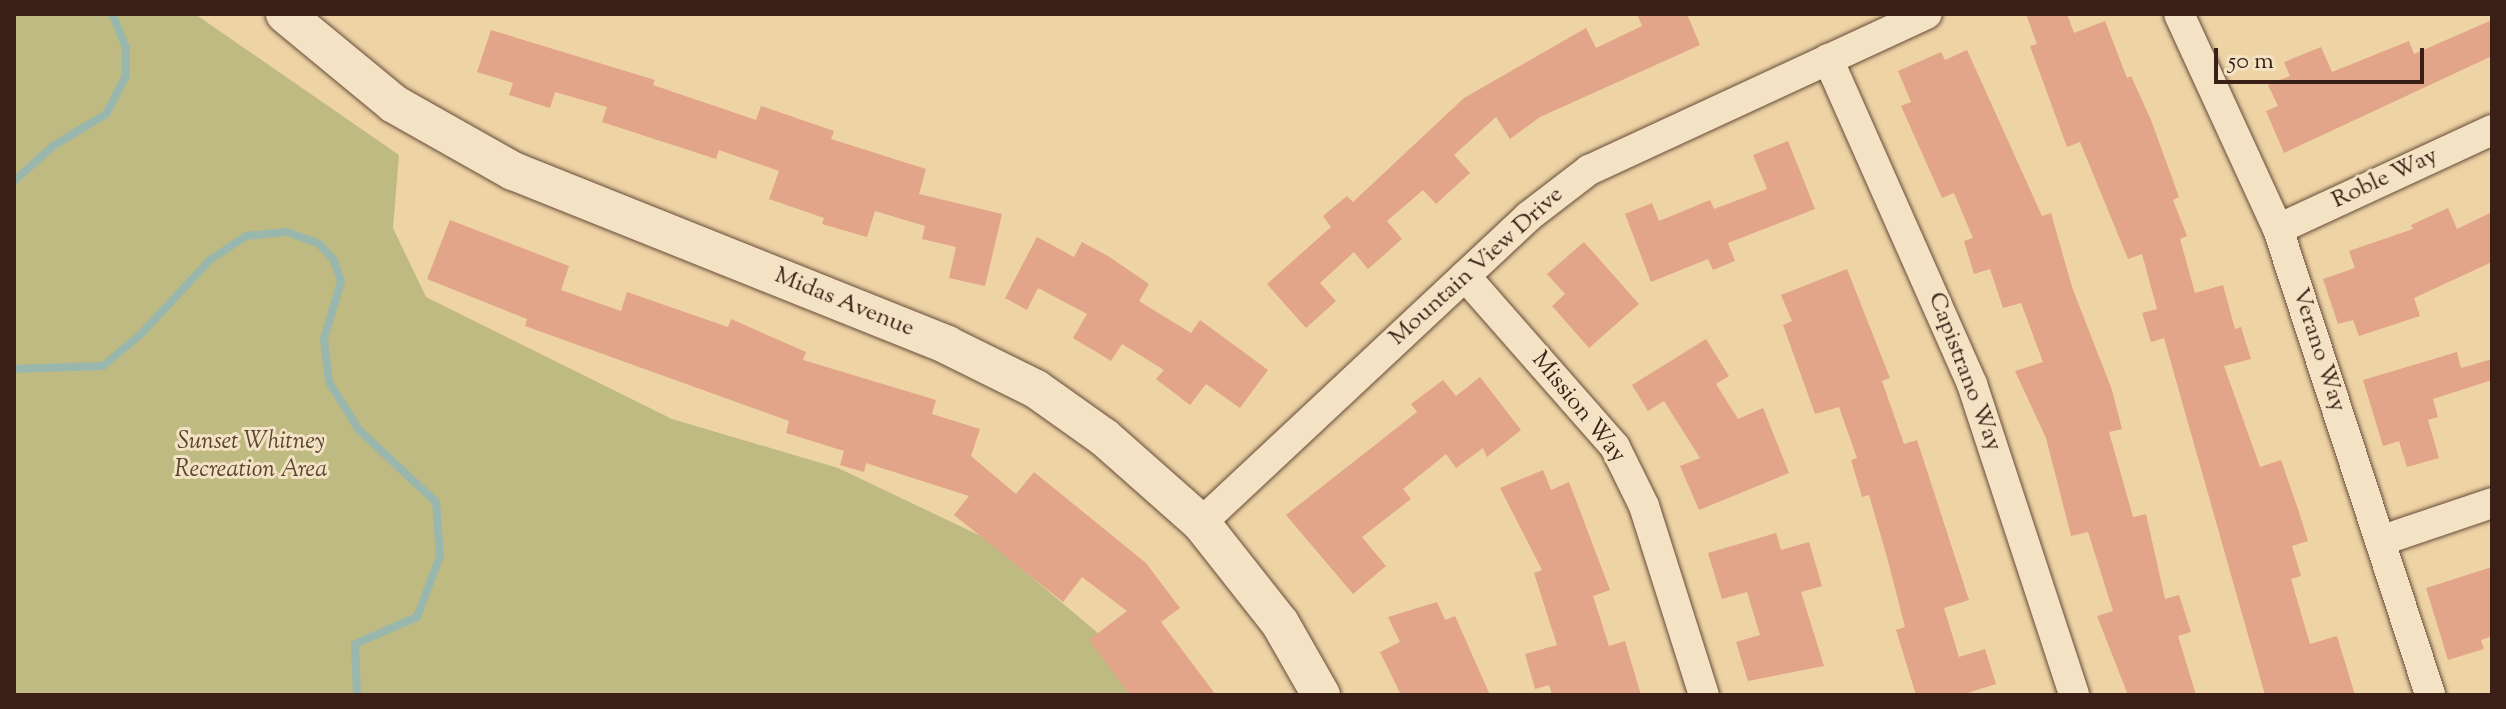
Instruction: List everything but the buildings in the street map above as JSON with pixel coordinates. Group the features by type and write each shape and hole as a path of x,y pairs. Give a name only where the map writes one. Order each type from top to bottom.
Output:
{"street":[{"name":"Midas Avenue","path":"285,14 394,104 513,171 997,367 1105,438 1201,523 1280,623 1321,695"},
{"name":"Mountain View Drive","path":"1201,523 1529,216 1589,170 1927,14"},
{"name":"Verano Way","path":"2179,14 2278,229 2430,695"},
{"name":"Capistrano Way","path":"1828,59 1972,384 2074,695"},
{"name":"Roble Way","path":"2278,229 2492,130"},
{"name":"Mission Way","path":"1465,276 1593,417 1620,456 1644,506 1704,695"},
{"path":"2380,541 2492,503"}],"green space":[{"name":"Sunset Whitney Recreation Area","path":"14,14 195,14 399,155 393,228 426,297 672,419 838,468 985,538 1099,634 1142,695 14,695"}],"waterway":[{"path":"14,181 53,146 106,114 126,76 126,48 112,14"},
{"path":"14,369 103,366 141,334 210,260 246,236 287,232 318,243 334,260 341,281 324,339 329,382 359,430 436,502 440,556 417,617 355,644 357,695"}]}
